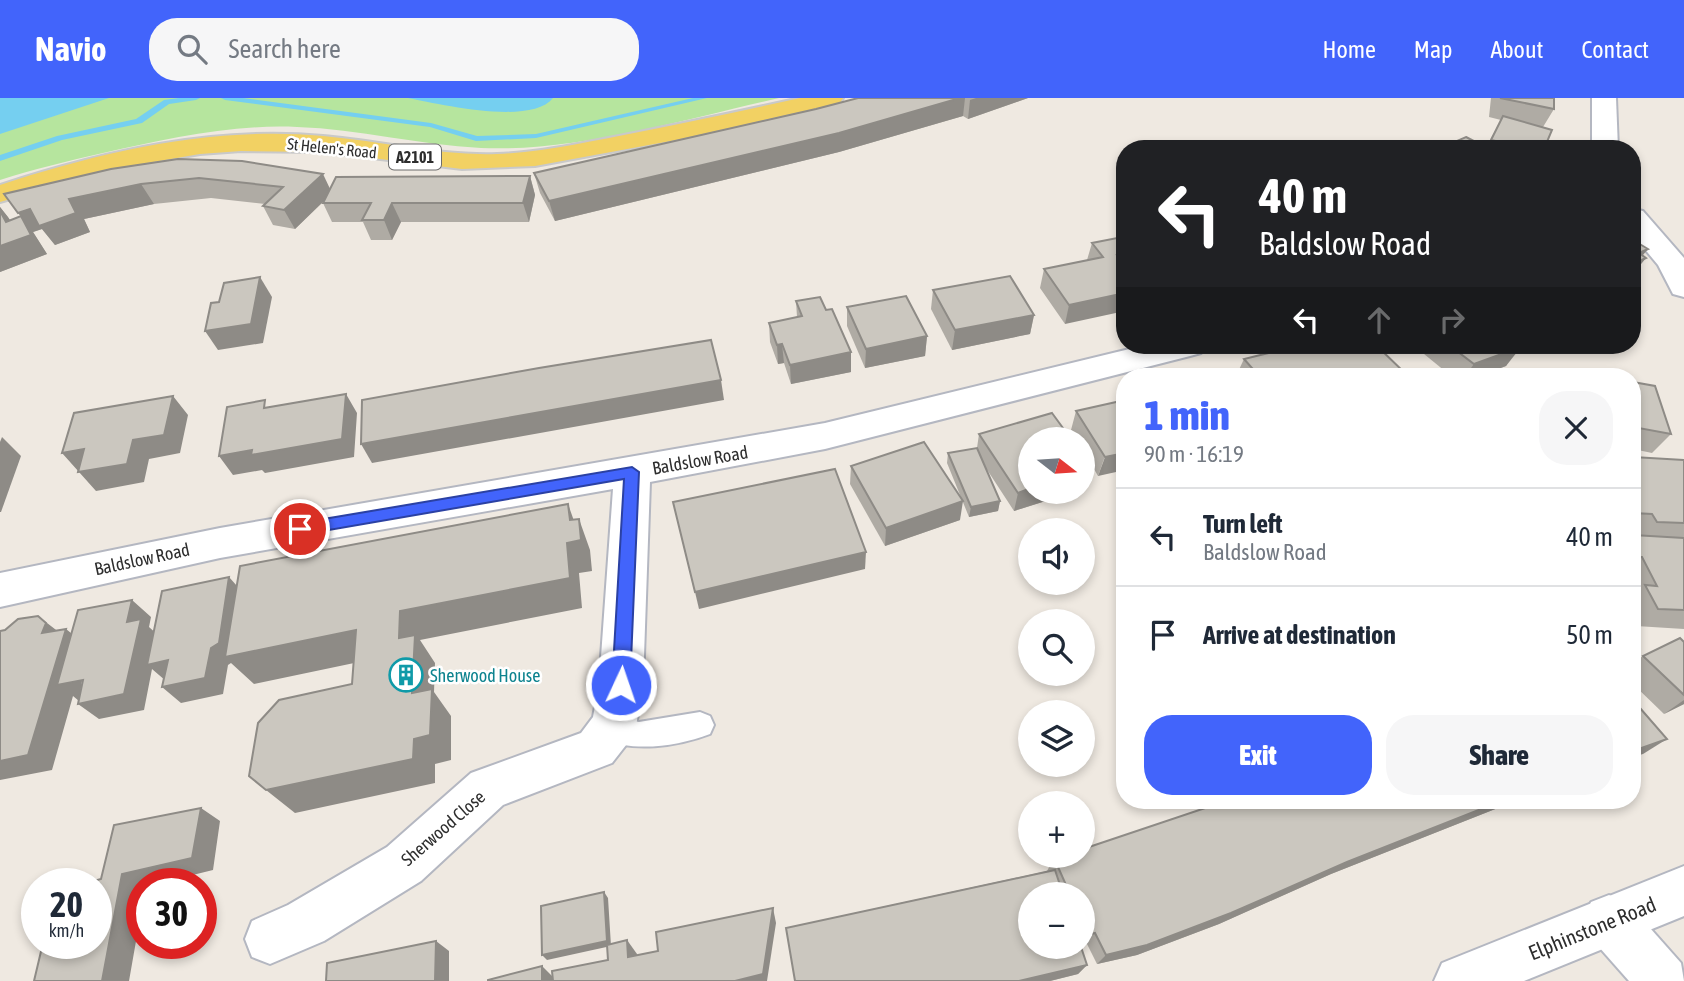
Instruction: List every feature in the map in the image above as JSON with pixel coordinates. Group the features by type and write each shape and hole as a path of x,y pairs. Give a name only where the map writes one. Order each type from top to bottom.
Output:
{"main road":[{"name":"St Helen's Road","path":"0,194 54,176 130,158 187,148 254,142 322,144 450,160 483,162 534,159 687,130 831,98"}],"street":[{"path":"1604,98 1605,140"},
{"path":"1641,226 1672,262 1684,287"},
{"name":"Baldslow Road","path":"0,590 220,543 825,436 1154,354"},
{"path":"610,730 614,726 621,685 632,472"},
{"name":"Sherwood Close","path":"270,939 306,923 404,863 488,789 596,748 610,730"},
{"name":"Elphinstone Road","path":"1461,981 1684,891"},
{"path":"1609,920 1663,981"}],"lane":[{"path":"610,730 639,735 700,725"}],"green space":[{"path":"0,98 779,98 632,132 556,145 518,148 435,144 320,128 224,130 103,153 0,180"}],"water":[{"path":"0,98 109,98 0,134"},
{"path":"408,98 553,98 542,106 525,111 506,112 462,108"}],"building":[{"path":"858,98 960,98 839,133 549,201 534,173 816,109"},
{"path":"1500,98 1554,98 1554,109"},
{"path":"1503,116 1552,130 1548,140 1491,140"},
{"path":"178,159 242,161 323,174 284,210 263,206 283,187 199,178 141,184 69,199 76,213 39,226 30,209 18,213 4,194 111,169"},
{"path":"530,176 523,203 392,203 384,220 362,220 371,203 323,203 336,177"},
{"path":"0,211 6,222 21,216 31,235 0,246"},
{"path":"1116,238 1116,295 1069,305 1044,269 1103,257 1092,243"},
{"path":"1010,276 1034,315 955,330 933,290"},
{"path":"260,277 251,324 205,331 211,303 219,302 224,283"},
{"path":"906,296 927,336 866,349 847,307"},
{"path":"820,297 826,310 832,309 851,352 790,365 782,344 777,345 769,323 802,316 796,301"},
{"path":"711,340 721,380 361,444 362,400"},
{"path":"1264,354 1385,354 1400,368 1252,368 1244,359"},
{"path":"1461,354 1502,354 1474,364"},
{"path":"1641,383 1655,386 1671,434 1641,428"},
{"path":"346,394 342,439 251,455 252,450 219,456 227,407 265,400 264,408"},
{"path":"173,396 164,435 133,440 127,464 78,472 84,449 62,453 74,413"},
{"path":"1116,402 1116,455 1105,457 1096,443 1096,427 1086,427 1076,411"},
{"path":"1052,413 1062,427 1018,427 1018,493 979,434"},
{"path":"924,442 963,501 886,528 851,466"},
{"path":"977,448 1000,501 971,507 948,453"},
{"path":"1641,457 1684,460 1684,523 1657,522 1652,514 1641,513"},
{"path":"835,469 866,552 695,592 673,502"},
{"path":"568,504 570,520 579,519 581,540 567,543 570,578 400,611 399,638 415,635 412,693 432,689 430,735 414,739 413,759 266,790 249,776 258,723 279,700 352,684 356,630 225,657 240,566"},
{"path":"1641,535 1684,538 1684,610 1658,609 1645,585 1657,586 1642,557"},
{"path":"229,577 219,643 211,648 205,678 162,687 168,660 147,665 162,591"},
{"path":"132,600 127,622 141,619 124,694 78,704 83,680 57,685 78,610"},
{"path":"38,616 46,623 42,633 66,629 28,755 0,761 0,631 18,619"},
{"path":"1680,638 1684,642 1684,695 1643,656"},
{"path":"1641,709 1667,739 1641,748"},
{"path":"201,808 192,858 148,868 126,868 126,873 122,874 112,928 112,868 104,868 114,825"},
{"path":"1202,809 1481,809 1347,862 1231,913 1147,945 1106,955 1095,933 1095,882 1065,882 1058,868 1095,868 1095,845"},
{"path":"1055,870 1059,882 1018,882 1018,959 1085,959 1087,965 1019,981 795,981 786,928"},
{"path":"604,892 607,941 542,955 541,906"},
{"path":"773,908 763,974 735,981 553,981 552,971 608,960 607,945 627,940 628,957 658,951 656,932"},
{"path":"436,941 435,981 326,981 327,963"},
{"path":"39,959 106,959 102,981 34,981"},
{"path":"542,966 542,981 488,981 488,980"}],"waterway":[{"path":"0,158 60,138 139,121 167,102 196,98"},
{"path":"225,98 431,125 476,139 536,136 703,98"}],"place":[{"name":"Sherwood House","path":"406,675"}],"route":[{"path":"300,529 632,472 621,685"}]}
